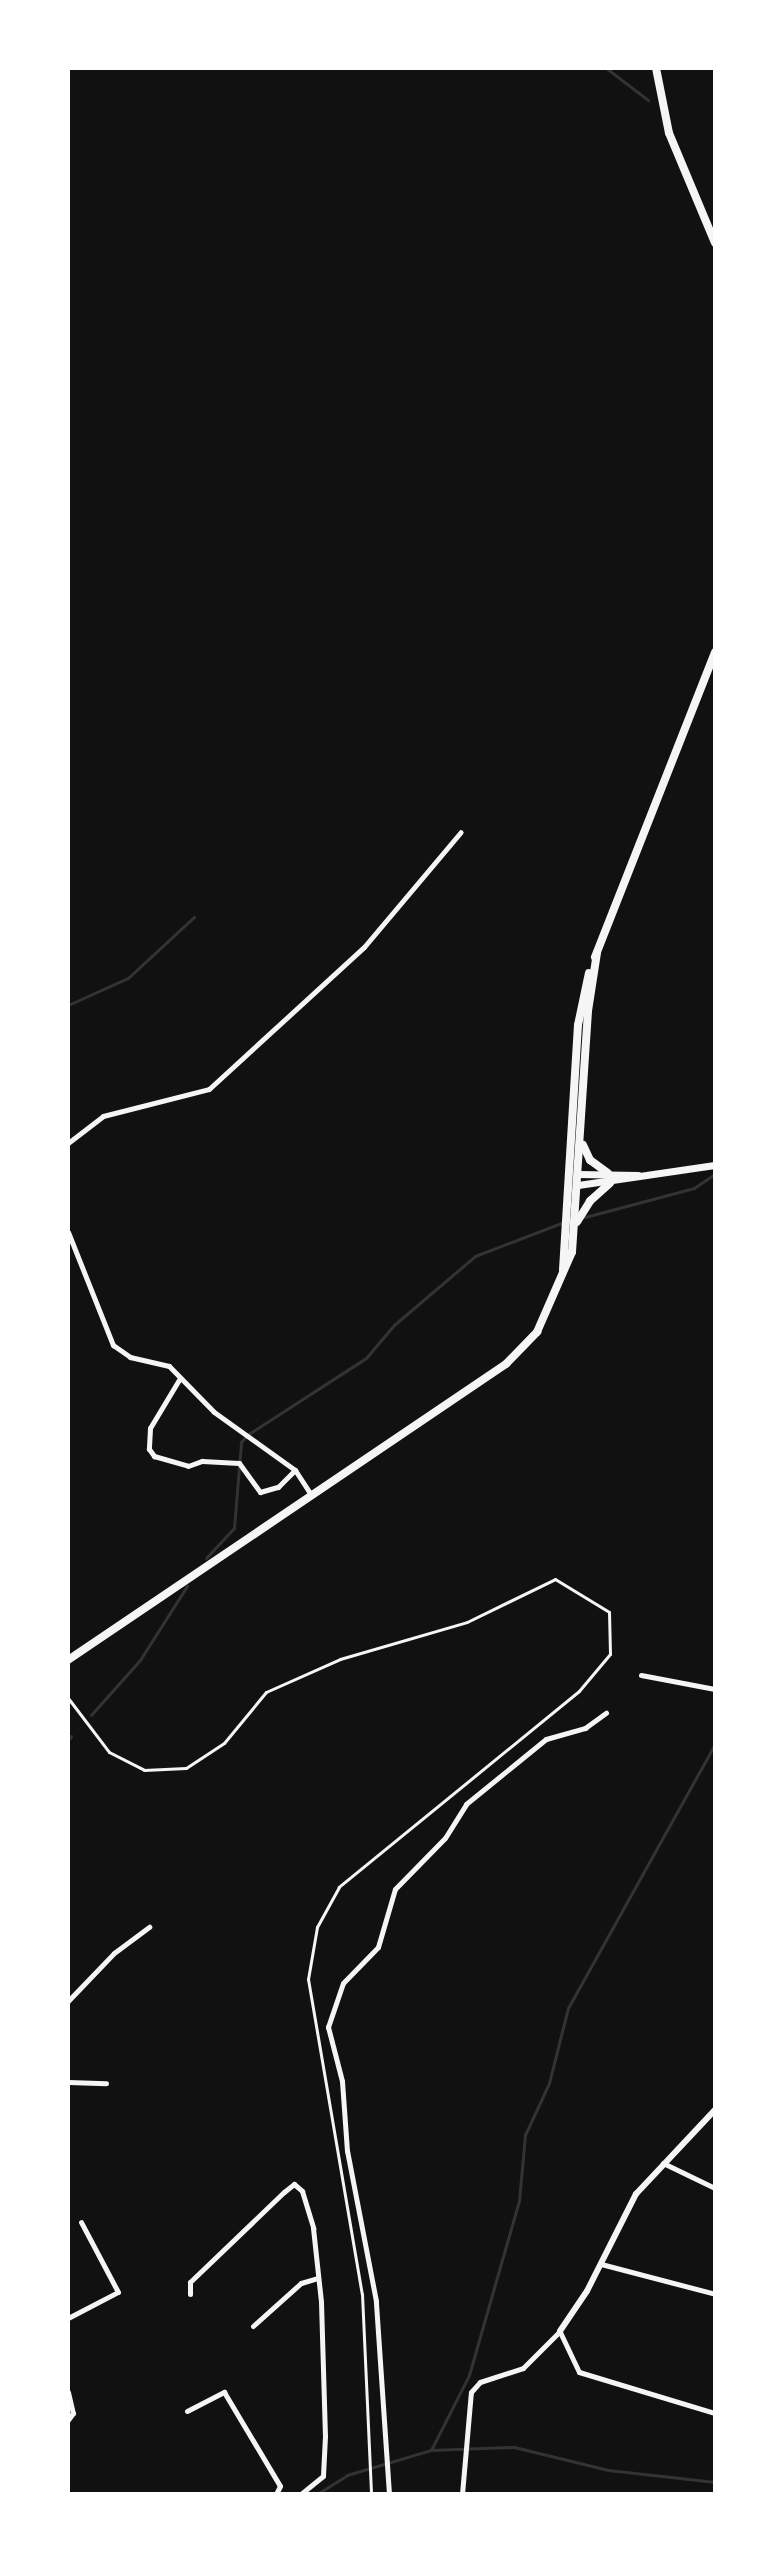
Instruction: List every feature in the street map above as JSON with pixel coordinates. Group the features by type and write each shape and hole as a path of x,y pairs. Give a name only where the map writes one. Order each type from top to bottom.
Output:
{"main road":[{"path":"656,68 669,133 715,243"},
{"path":"560,1286 579,1013 597,953 715,652"},
{"path":"68,1660 522,1350 560,1286 574,1231 588,1011 597,953"},
{"path":"581,1140 590,1160 608,1173"},
{"path":"569,1180 578,1185 610,1183 715,1165"},
{"path":"569,1180 578,1174 644,1175"},
{"path":"574,1231 585,1208 610,1183"}],"street":[{"path":"68,1143 103,1116 209,1089 364,947 461,832"},
{"path":"68,1232 113,1345 130,1357 169,1366 214,1412 295,1470 311,1495"},
{"path":"181,1377 150,1428 149,1449 154,1456 188,1466 202,1461 239,1463 260,1492 278,1487 295,1470"},
{"path":"641,1675 715,1689"},
{"path":"389,2494 376,2301 347,2151 342,2081 328,2027 343,1983 378,1947 395,1889 445,1838 466,1804 546,1739 585,1728 606,1713"},
{"path":"68,2001 114,1953 149,1927"},
{"path":"68,2082 106,2083"},
{"path":"462,2494 471,2392 480,2382 523,2368 560,2331 601,2264 636,2194 662,2162 715,2110"},
{"path":"662,2162 715,2188"},
{"path":"190,2294 190,2282 294,2184 308,2204 317,2278 323,2476 301,2494"},
{"path":"68,2318 118,2292 81,2222"},
{"path":"601,2264 715,2294"},
{"path":"253,2326 301,2283 317,2278"},
{"path":"560,2331 579,2372 715,2413"},
{"path":"68,2392 73,2413 68,2420"},
{"path":"187,2411 224,2392 280,2486 276,2494"}],"lane":[{"path":"68,1698 109,1752 144,1770 186,1768 224,1743 266,1692 340,1659 467,1622 555,1579 609,1612 610,1654 579,1691 339,1887 317,1927 308,1979 362,2294 371,2494"}],"waterway":[{"path":"606,68 648,100"},
{"path":"68,1005 128,978 194,917"},
{"path":"585,1217 694,1188 715,1174"},
{"path":"206,1558 234,1528 241,1442 247,1435 366,1358 394,1325 475,1256 561,1223"},
{"path":"91,1715 140,1660 187,1586"},
{"path":"68,1740 71,1736"},
{"path":"431,2450 469,2375 519,2201 525,2135 549,2083 568,2008 715,1744"},
{"path":"317,2494 347,2475 431,2450 514,2447 608,2470 715,2482"}]}
